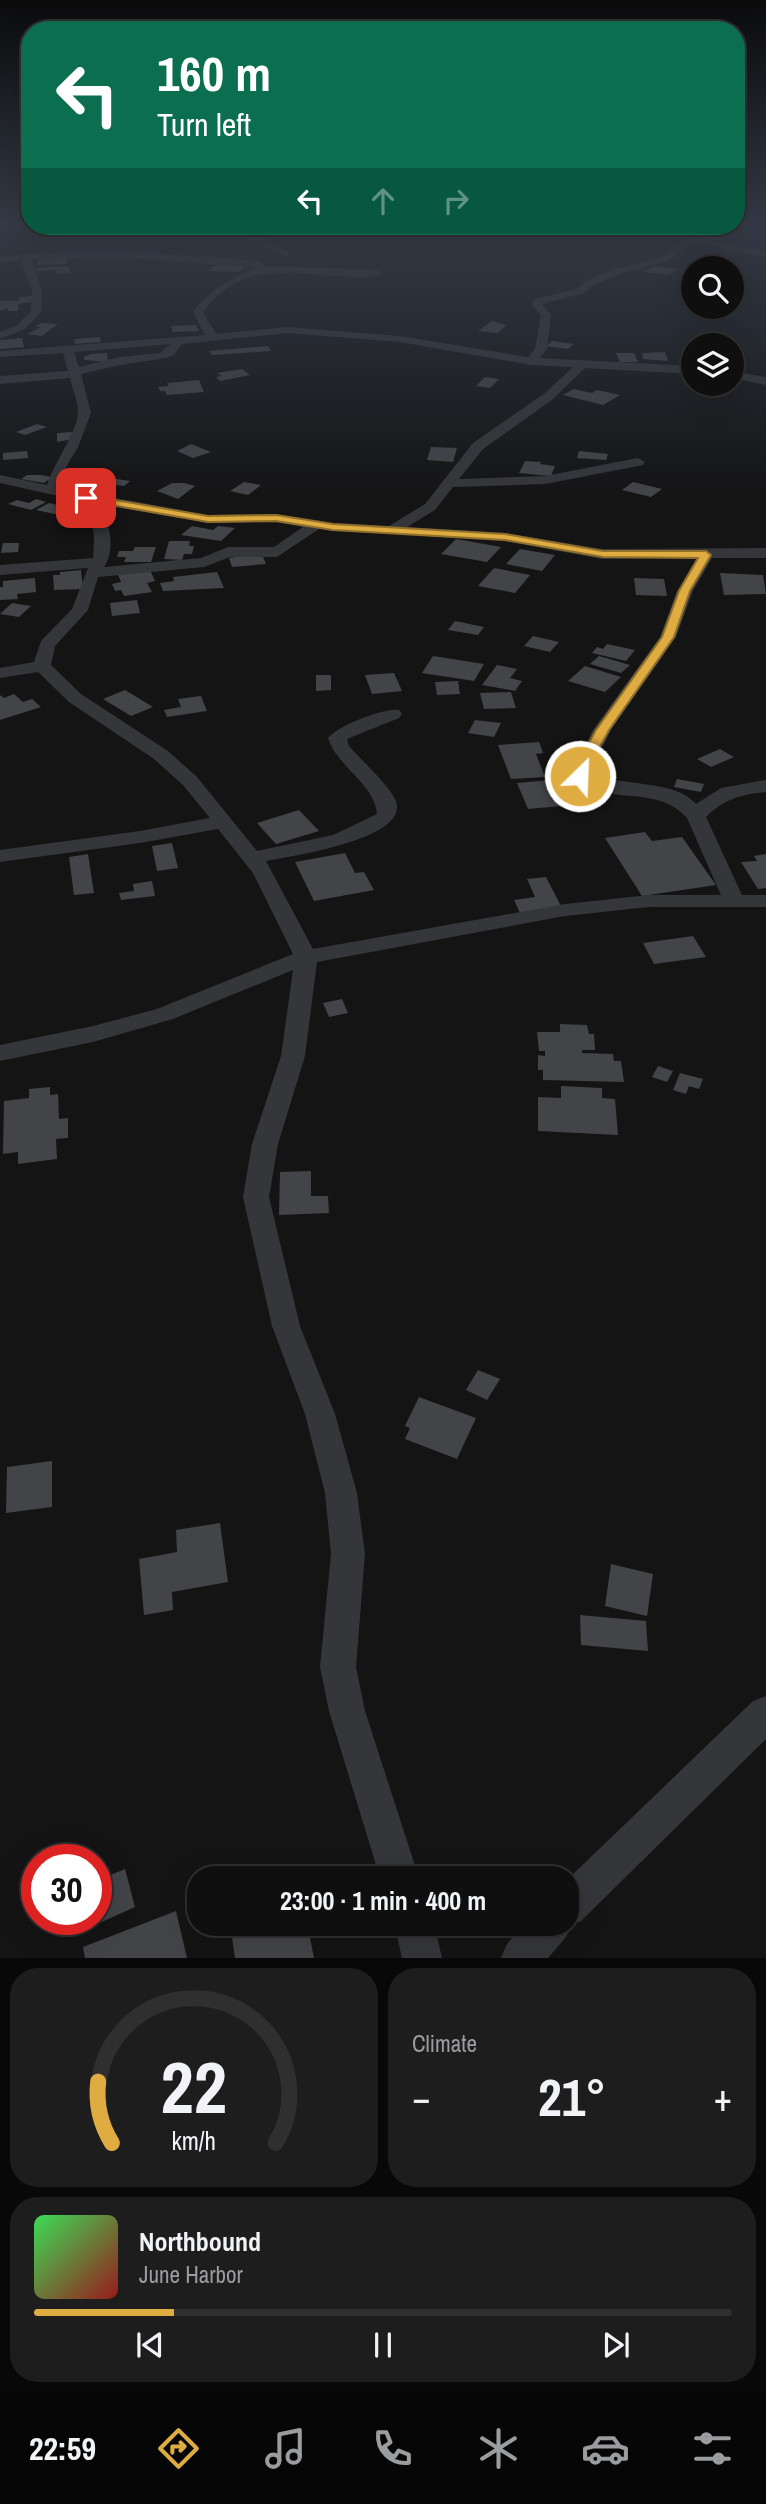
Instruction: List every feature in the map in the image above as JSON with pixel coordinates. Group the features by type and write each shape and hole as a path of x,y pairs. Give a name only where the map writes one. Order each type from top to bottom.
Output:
{"street":[{"path":"0,336 21,327 34,314"},
{"path":"199,314 212,338"},
{"path":"531,361 541,349 539,339 545,314"},
{"path":"0,354 288,330 400,339 531,361 681,369"},
{"path":"0,380 75,373 162,356 170,354 177,344 188,340"},
{"path":"53,491 59,467 83,422 85,406 68,350"},
{"path":"390,531 421,515 478,446 549,396 572,376 582,363"},
{"path":"744,377 766,381"},
{"path":"450,483 487,485 563,480 638,462"},
{"path":"0,479 86,498 208,519 276,518 315,525 505,537 603,554 759,553 766,564"},
{"path":"42,666 47,645 80,610 96,568 103,534 95,510 86,498"},
{"path":"0,570 204,562 228,552 277,552 315,525"},
{"path":"706,555 685,591 668,637 602,730 580,776 602,786 664,794 685,803 696,816 736,903"},
{"path":"0,673 42,666"},
{"path":"42,666 75,698 173,764 253,858 274,890 306,957 293,1056 265,1144 256,1197 286,1326 320,1414 341,1493 348,1554 338,1667 347,1711 396,1866"},
{"path":"253,858 348,836 377,824 387,816 386,801 340,747 337,738 343,733 393,714"},
{"path":"696,816 708,801 736,788 766,786"},
{"path":"0,856 140,837 222,822"},
{"path":"0,1053 93,1034 165,1014 306,957 565,910 649,901 766,901"},
{"path":"579,1895 766,1714"},
{"path":"417,1936 422,1958"},
{"path":"521,1958 540,1936"}],"building":[{"path":"492,321 506,325 498,333 478,331"},
{"path":"41,323 58,324 42,336 27,334 41,327 35,327"},
{"path":"196,325 199,331 173,332 171,326"},
{"path":"100,337 101,342 75,344 74,339"},
{"path":"22,338 24,347 0,349 0,340"},
{"path":"552,341 574,344 568,349 546,346"},
{"path":"268,346 271,351 212,355 209,351"},
{"path":"665,352 668,361 643,359 642,353"},
{"path":"107,353 108,362 84,360 84,357 91,354"},
{"path":"616,353 634,353 638,362 620,362"},
{"path":"242,369 250,375 220,381 216,377 222,376 217,373"},
{"path":"485,377 499,379 490,388 476,386"},
{"path":"199,380 204,392 167,395 158,387 169,386 167,383"},
{"path":"574,389 620,395 603,405 563,395"},
{"path":"37,424 47,427 25,435 16,432"},
{"path":"73,432 73,439 57,442 57,433"},
{"path":"191,444 211,452 193,458 177,451"},
{"path":"431,447 457,448 453,462 427,460"},
{"path":"27,451 28,458 3,460 3,453"},
{"path":"579,451 608,454 606,460 577,458"},
{"path":"525,461 555,466 551,476 519,473"},
{"path":"27,475 52,477 44,483 21,479"},
{"path":"104,477 130,481 124,486 96,483"},
{"path":"244,482 261,485 248,495 230,491"},
{"path":"633,482 662,489 651,497 622,490"},
{"path":"172,483 195,486 178,499 157,491"},
{"path":"36,499 46,502 31,510 8,504 17,500 29,503"},
{"path":"49,503 71,508 59,515 36,510"},
{"path":"192,526 213,530 218,526 235,528 221,541 181,535"},
{"path":"456,539 501,547 487,562 441,554"},
{"path":"169,541 190,541 189,546 194,546 192,554 184,554 182,560 164,559"},
{"path":"3,543 19,543 18,552 1,553"},
{"path":"135,547 156,547 151,562 124,562 126,557 117,557 119,551 133,551"},
{"path":"520,549 555,555 542,571 506,564"},
{"path":"261,552 266,564 232,567 229,558 236,557 235,554"},
{"path":"494,568 530,575 515,593 478,586"},
{"path":"81,570 83,589 54,590 53,575"},
{"path":"150,570 155,581 147,583 152,592 124,596 121,590 115,591 112,584 121,582 118,575"},
{"path":"217,572 224,588 163,591 160,583 174,581 173,577"},
{"path":"720,573 763,575 766,594 724,595"},
{"path":"35,578 36,592 17,594 18,599 0,600 3,581"},
{"path":"634,578 664,579 667,596 636,595"},
{"path":"137,600 140,613 112,616 110,603"},
{"path":"12,603 31,606 19,617 0,614"},
{"path":"455,621 484,627 478,635 448,630"},
{"path":"533,636 559,642 550,652 524,646"},
{"path":"607,644 635,650 626,661 592,653 597,647 603,649"},
{"path":"433,656 484,664 474,681 422,673"},
{"path":"599,656 630,665 621,673 590,664"},
{"path":"497,665 517,669 510,678 522,681 515,691 482,685"},
{"path":"585,666 621,677 605,692 568,681"},
{"path":"394,673 402,691 372,694 365,675"},
{"path":"316,675 331,675 331,690 316,691"},
{"path":"458,681 460,694 437,695 435,682"},
{"path":"125,690 153,707 131,716 103,699"},
{"path":"511,692 516,708 484,709 480,693"},
{"path":"14,694 23,702 32,699 41,707 0,720 0,695 4,698"},
{"path":"201,696 207,711 167,717 164,710 181,707 178,699"},
{"path":"475,720 501,723 494,737 468,733"},
{"path":"539,742 543,753 536,754 545,777 511,779 498,745"},
{"path":"720,749 734,757 711,767 697,759"},
{"path":"562,779 572,805 528,809 517,783"},
{"path":"677,779 704,784 701,792 674,787"},
{"path":"299,810 319,831 276,844 257,823"},
{"path":"645,832 652,841 682,837 716,885 642,896 605,838"},
{"path":"172,843 178,868 157,871 152,846"},
{"path":"345,853 355,873 364,872 374,890 314,901 295,862"},
{"path":"88,854 94,893 74,895 69,857"},
{"path":"766,854 766,888 758,889 741,862 757,861 754,856"},
{"path":"546,877 562,908 520,913 514,900 535,897 527,879"},
{"path":"152,881 155,896 121,900 119,893 134,891 133,884"},
{"path":"693,936 706,957 654,964 643,943"},
{"path":"342,999 348,1013 329,1017 323,1003"},
{"path":"560,1024 587,1025 589,1034 594,1034 595,1050 582,1050 582,1053 613,1054 614,1061 621,1061 624,1082 543,1080 543,1070 538,1070 538,1055 545,1056 545,1051 539,1051 537,1032 560,1032"},
{"path":"658,1066 673,1071 667,1082 652,1077"},
{"path":"680,1073 703,1079 699,1089 689,1086 686,1094 673,1090"},
{"path":"561,1086 602,1088 602,1098 615,1099 618,1135 538,1131 538,1097 561,1098"},
{"path":"50,1087 50,1095 58,1094 59,1119 68,1118 68,1138 56,1139 57,1159 18,1164 18,1152 3,1154 4,1101 29,1098 29,1089"},
{"path":"311,1171 311,1196 328,1196 329,1213 279,1215 280,1172"},
{"path":"478,1370 500,1379 487,1400 466,1390"},
{"path":"419,1397 476,1418 457,1459 405,1439 410,1428 405,1426"},
{"path":"52,1461 52,1507 6,1513 7,1467"},
{"path":"220,1523 228,1582 172,1592 173,1610 144,1615 139,1559 177,1552 176,1530"},
{"path":"611,1564 653,1574 647,1616 605,1606"},
{"path":"580,1615 646,1621 648,1651 581,1645"},
{"path":"125,1869 135,1907 112,1917 112,1874"},
{"path":"176,1911 187,1958 85,1958 83,1947"},
{"path":"232,1936 310,1936 314,1958 235,1958"}],"route":[{"path":"86,498 208,519 276,518 333,527 505,537 603,554 675,552 706,555 685,591 668,637 602,730 580,776"}]}
